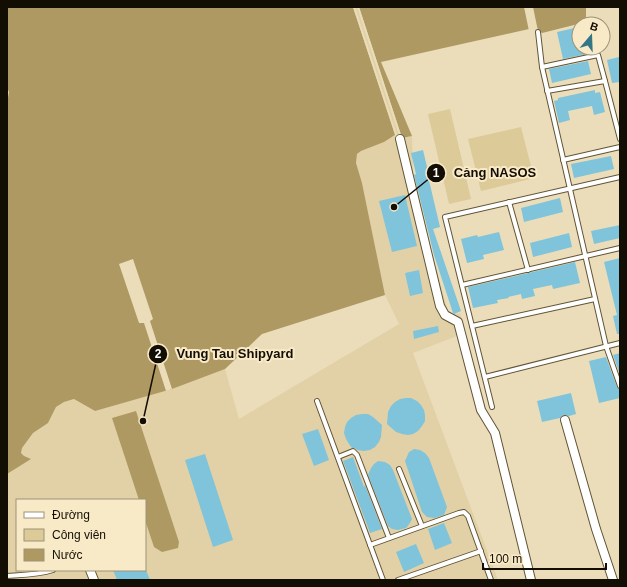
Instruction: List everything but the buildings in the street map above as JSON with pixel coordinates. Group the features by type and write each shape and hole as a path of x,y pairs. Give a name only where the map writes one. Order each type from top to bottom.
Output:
{"street":[{"path":"400,139 440,306 445,315 458,322 481,410 495,433 531,580"},
{"path":"566,420 596,529 613,580"}],"lane":[{"path":"538,32 542,67 585,256 606,346 620,386"},
{"path":"542,67 598,55 620,139"},
{"path":"548,91 605,81"},
{"path":"563,160 620,147"},
{"path":"492,407 445,217 620,177"},
{"path":"509,202 528,270"},
{"path":"462,285 620,248"},
{"path":"472,326 595,299"},
{"path":"485,377 620,343"},
{"path":"317,402 383,580"},
{"path":"338,457 353,451 357,455 389,538"},
{"path":"399,469 422,526"},
{"path":"370,545 464,512 468,516 491,580"},
{"path":"398,580 481,551"},
{"path":"7,576 44,573 50,571"}],"shaded area":[{"path":"353,7 359,7 402,138 412,136 413,175 426,231 449,315 460,313 487,412 477,415 457,336 413,353 498,580 7,580 7,474 30,459 24,457 21,453 22,448 33,433 48,423 56,407 64,402 74,399 95,411 172,389 225,369 239,419 399,324 385,295 362,183 356,164 357,154 384,142 395,135"}],"green space":[{"path":"450,109 471,199 449,204 428,114"},
{"path":"521,127 534,178 481,191 468,139"}],"water":[{"path":"7,7 353,7 395,135 384,142 361,151 357,154 356,163 362,183 385,295 262,334 225,369 172,389 95,411 74,399 64,402 56,407 48,423 33,433 22,448 21,453 31,459 7,474 7,103 9,92 7,88"},
{"path":"359,7 586,7 586,16 571,16 571,26 542,33 537,28 529,29 381,62 412,136 402,138"},
{"path":"136,411 179,542 178,548 162,552 154,547 146,523 146,499 139,499 112,418"}],"pier":[{"path":"353,7 355,7 397,135 396,137"},
{"path":"357,7 359,7 402,138 400,138"},
{"path":"524,7 533,7 538,31 529,31"},
{"path":"133,259 153,319 150,321 172,389 166,391 144,323 139,323 119,264"}],"place":[{"name":"Cảng NASOS","path":"394,207"},
{"name":"Vung Tau Shipyard","path":"143,421"}]}
